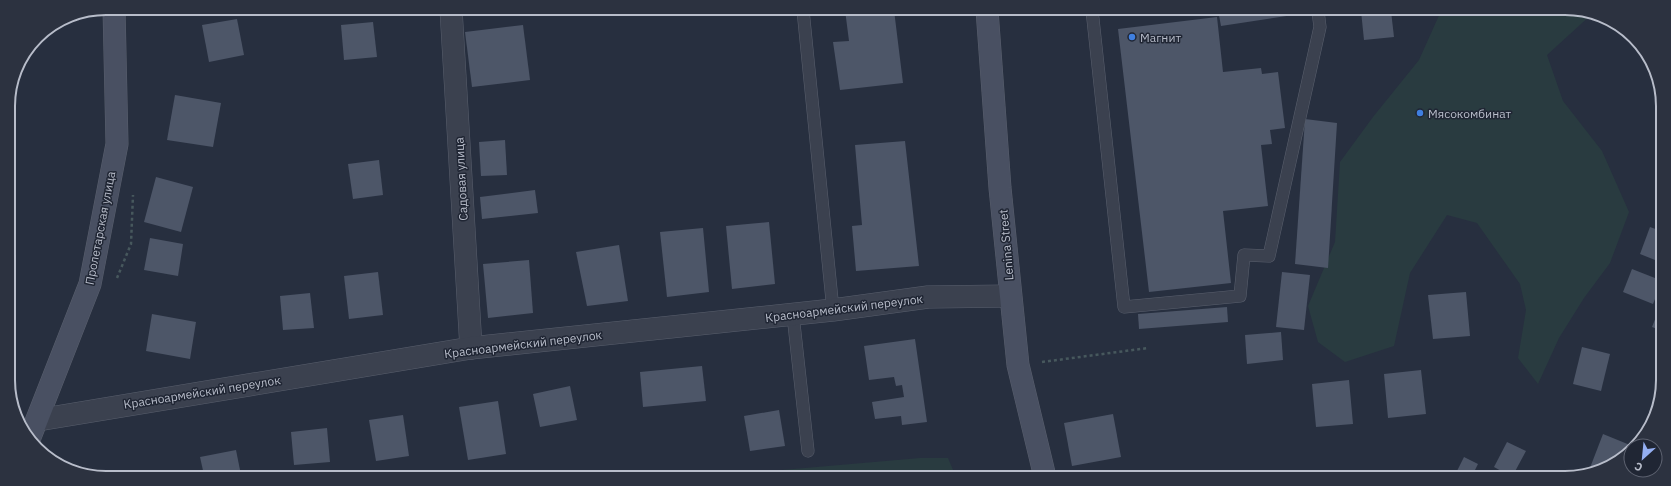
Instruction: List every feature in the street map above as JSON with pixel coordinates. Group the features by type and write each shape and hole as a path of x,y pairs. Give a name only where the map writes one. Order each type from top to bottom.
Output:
{"main road":[{"name":"Пролетарская улица","path":"34,428 90,284 117,144 114,15"},
{"name":"Lenina Street","path":"987,15 1000,188 1018,365 1044,471"}],"street":[{"name":"Садовая улица","path":"451,15 471,348"},
{"name":"Красноармейский переулок","path":"34,428 471,348 793,315 928,297 1010,296"}],"lane":[{"path":"804,15 833,310"},
{"path":"1093,15 1124,307 1240,296 1244,255 1269,256 1320,27 1318,15"},
{"path":"793,315 808,451"}],"path":[{"path":"1018,365 1148,348"}],"shaded area":[{"path":"1439,15 1565,15 1588,18 1547,55 1563,101 1602,151 1629,212 1610,263 1584,298 1559,338 1538,384 1518,358 1526,310 1520,284 1477,223 1447,215 1410,273 1394,346 1345,362 1318,342 1308,306 1335,242 1340,162 1373,117 1419,60"},
{"path":"920,458 948,458 953,471 770,471"}],"building":[{"path":"846,15 895,15 903,83 840,90 833,42 849,41"},
{"path":"1219,15 1293,15 1221,26"},
{"path":"1361,15 1391,15 1394,37 1364,40"},
{"path":"1217,17 1223,72 1261,68 1262,74 1278,72 1285,128 1270,130 1272,144 1261,145 1268,206 1223,211 1231,283 1149,292 1118,29"},
{"path":"237,19 244,55 209,62 202,25"},
{"path":"373,22 377,57 344,60 341,25"},
{"path":"523,25 530,80 472,87 465,32"},
{"path":"175,95 221,103 213,147 167,140"},
{"path":"1305,119 1337,123 1328,268 1295,264"},
{"path":"505,140 507,175 481,176 479,142"},
{"path":"905,141 919,266 856,271 852,226 862,225 855,145"},
{"path":"379,160 383,195 353,199 348,164"},
{"path":"156,177 193,187 181,232 144,222"},
{"path":"535,190 538,213 482,219 480,197"},
{"path":"769,222 775,284 732,289 726,226"},
{"path":"1650,227 1656,229 1656,260 1640,254"},
{"path":"703,228 709,292 667,297 660,232"},
{"path":"150,238 183,244 178,276 144,270"},
{"path":"619,245 628,301 587,306 576,252"},
{"path":"529,260 533,313 488,318 483,264"},
{"path":"1632,269 1656,278 1656,297 1653,304 1623,292"},
{"path":"378,272 383,315 349,319 344,276"},
{"path":"1282,272 1310,275 1304,330 1276,327"},
{"path":"1466,292 1470,336 1433,339 1428,295"},
{"path":"310,293 314,328 283,330 280,296"},
{"path":"1227,307 1228,322 1139,329 1138,314"},
{"path":"152,314 196,322 190,359 146,351"},
{"path":"1656,317 1656,328 1652,327"},
{"path":"1281,332 1283,360 1247,364 1245,335"},
{"path":"915,339 927,422 902,425 901,416 875,419 872,402 904,397 902,385 896,386 894,377 869,380 864,346"},
{"path":"1582,347 1610,354 1601,391 1573,384"},
{"path":"702,366 706,401 643,407 640,372"},
{"path":"1421,370 1426,414 1388,418 1384,374"},
{"path":"1349,380 1353,424 1316,427 1312,384"},
{"path":"570,386 577,420 540,427 533,394"},
{"path":"498,401 506,454 468,460 459,407"},
{"path":"779,410 785,446 750,451 744,416"},
{"path":"1113,414 1121,457 1072,466 1064,423"},
{"path":"403,415 409,456 376,461 369,420"},
{"path":"327,428 330,462 294,465 291,432"},
{"path":"1603,434 1623,442 1623,450 1610,459 1590,467"},
{"path":"1507,442 1526,451 1515,471 1501,471 1494,467"},
{"path":"236,450 240,471 203,471 200,457"},
{"path":"1464,457 1478,464 1474,471 1457,471"}],"place":[{"name":"Магнит","path":"1132,37"},
{"name":"Мясокомбинат","path":"1420,113"}]}
